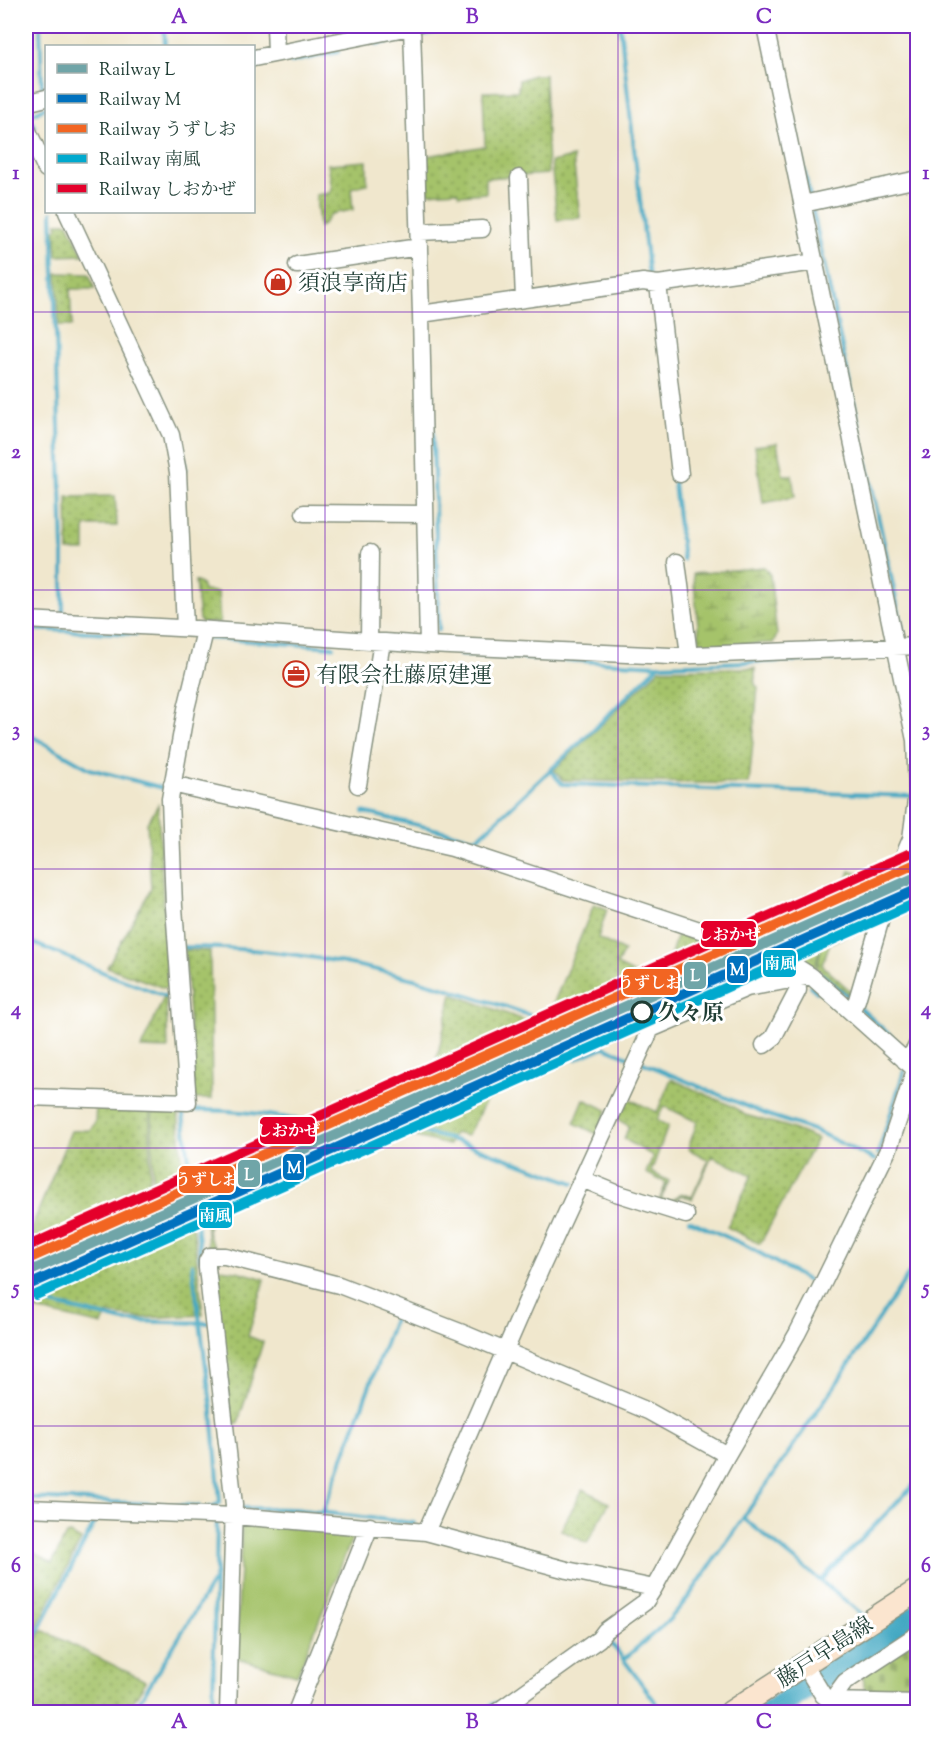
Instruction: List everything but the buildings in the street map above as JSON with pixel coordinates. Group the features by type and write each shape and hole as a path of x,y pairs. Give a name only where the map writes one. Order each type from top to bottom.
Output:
{"main road":[{"name":"藤戸早島線","path":"731,1713 806,1668 918,1590"}],"street":[{"path":"275,26 276,53"},
{"path":"765,26 809,203 816,262 915,740 917,796 911,839 890,888 854,1006"},
{"path":"255,58 392,28 413,31 419,239 426,313 425,514 428,645"},
{"path":"26,100 45,98"},
{"path":"26,127 45,167"},
{"path":"519,178 524,299"},
{"path":"809,203 918,179"},
{"path":"26,1097 188,1102 170,825 172,784 197,633 178,472 171,435 67,213"},
{"path":"297,265 419,239 482,229"},
{"path":"426,313 816,262"},
{"path":"652,283 680,474"},
{"path":"304,513 425,514"},
{"path":"358,785 375,642 370,553"},
{"path":"677,561 689,655"},
{"path":"26,620 197,633 670,656 897,653 918,646"},
{"path":"172,784 452,848 770,953 789,962 804,977 854,1006 913,1059 889,1148 824,1281 791,1344 724,1453 654,1588 645,1602 599,1639 497,1713"},
{"path":"764,1045 772,1038 804,977"},
{"path":"427,1527 651,1029 747,988 804,977"},
{"path":"582,1179 686,1215"},
{"path":"228,1713 227,1513 207,1268 207,1261 210,1257 225,1256 339,1285 505,1350 648,1411 724,1453"},
{"path":"26,1508 227,1513 366,1526 427,1527 567,1570 654,1588"},
{"path":"296,1713 366,1526"},
{"path":"828,1703 845,1682 918,1634"},
{"path":"806,1668 828,1703"},
{"path":"828,1703 918,1703"}],"green space":[{"path":"534,75 545,75 548,174 486,178 486,193 459,195 457,191 428,193 427,156 485,146 483,92 518,91 519,80"},
{"path":"573,157 580,218 557,220 551,162"},
{"path":"367,161 367,184 351,188 353,210 331,214 319,227 316,195 330,193 332,189 328,164"},
{"path":"57,223 68,223 83,255 57,256 55,230 58,228"},
{"path":"57,273 89,274 95,289 70,289 72,326 59,326"},
{"path":"777,443 783,475 792,475 795,497 763,503 755,446"},
{"path":"115,496 117,526 85,526 85,551 68,551 67,497"},
{"path":"764,567 770,575 777,635 773,643 700,646 693,574"},
{"path":"195,581 202,585 203,591 218,592 220,623 202,623 199,620"},
{"path":"755,668 755,685 758,687 749,784 563,780 554,770 660,669"},
{"path":"158,805 168,987 164,988 107,967 151,889 147,823"},
{"path":"850,871 873,879 877,889 838,906"},
{"path":"594,904 607,909 598,938 624,951 617,965 653,983 569,1021 550,1012"},
{"path":"874,914 876,917 871,930 868,926 830,943 822,965 853,993 851,996 817,968 823,938"},
{"path":"681,933 711,947 712,953 665,973 676,938"},
{"path":"822,937 815,967 812,967 794,948"},
{"path":"185,950 210,951 212,1099 194,1099"},
{"path":"452,994 549,1029 431,1083"},
{"path":"164,997 166,999 168,1049 141,1048"},
{"path":"671,1079 734,1107 745,1115 785,1126 817,1139 760,1244 727,1227 752,1175 712,1156 692,1199 681,1195 671,1202 659,1201 666,1183 646,1173 653,1156 624,1139 629,1126 615,1118 625,1097 657,1112","holes":["664,1106 697,1122 688,1149 709,1160 692,1197 681,1193 672,1200 661,1199 669,1181 651,1172 668,1126 657,1120"]},
{"path":"359,1089 394,1100 353,1120 348,1117"},
{"path":"485,1091 489,1095 467,1136 454,1133 449,1145 396,1132 338,1155 334,1151 454,1098"},
{"path":"584,1099 607,1110 597,1134 574,1123"},
{"path":"96,1106 150,1111 150,1211 26,1267 26,1241 71,1131 90,1130 95,1122"},
{"path":"152,1111 178,1112 185,1196 153,1211"},
{"path":"316,1161 321,1164 217,1211 210,1222 208,1232 219,1252 208,1251 206,1218 214,1205"},
{"path":"192,1217 203,1315 139,1318 107,1314 102,1325 26,1308 26,1288"},
{"path":"211,1268 237,1271 265,1279 248,1336 263,1342 238,1423 232,1423"},
{"path":"583,1489 609,1503 587,1543 561,1530"},
{"path":"242,1522 354,1533 297,1675 236,1658"},
{"path":"70,1534 81,1540 26,1648 26,1548 52,1563 66,1535"},
{"path":"42,1630 146,1681 127,1712 26,1712 26,1663"},
{"path":"917,1639 917,1697 865,1695 863,1674"}],"waterway":[{"path":"40,26 42,91"},
{"path":"164,26 165,45"},
{"path":"620,26 649,277"},
{"path":"773,26 810,197"},
{"path":"416,36 460,27"},
{"path":"377,44 409,38"},
{"path":"291,62 338,52"},
{"path":"35,127 29,116 45,108"},
{"path":"812,207 903,632"},
{"path":"52,213 63,613"},
{"path":"430,348 439,630"},
{"path":"159,389 179,438 185,469"},
{"path":"673,475 683,560"},
{"path":"26,629 136,634"},
{"path":"208,638 333,647"},
{"path":"460,655 659,665 846,659 893,655"},
{"path":"363,812 472,838 479,837 659,665"},
{"path":"26,733 90,769 167,789"},
{"path":"550,770 562,784 912,796"},
{"path":"26,940 173,999"},
{"path":"183,947 296,955 370,968 500,1005 558,1028"},
{"path":"752,969 755,974 780,969 790,971"},
{"path":"821,977 822,975 853,1001"},
{"path":"810,986 817,992"},
{"path":"858,1006 908,1052"},
{"path":"571,1051 576,1059 604,1047 631,1058"},
{"path":"641,1062 765,1114 816,1131 875,1160"},
{"path":"878,1154 904,1071"},
{"path":"182,1107 193,1192"},
{"path":"183,1111 243,1112 343,1126"},
{"path":"407,1128 457,1141 574,1183"},
{"path":"196,1215 201,1260"},
{"path":"689,1220 747,1246 814,1284"},
{"path":"624,1659 669,1620 687,1599 836,1384 918,1260"},
{"path":"192,1264 212,1411 220,1502 209,1507"},
{"path":"26,1298 124,1321 208,1323"},
{"path":"323,1512 396,1314"},
{"path":"821,1580 918,1481"},
{"path":"26,1498 199,1506"},
{"path":"240,1508 295,1509 414,1523"},
{"path":"26,1655 98,1516"},
{"path":"743,1518 863,1615"},
{"path":"133,1712 214,1580 217,1520"},
{"path":"213,1712 215,1578"},
{"path":"770,1712 918,1615"},
{"path":"606,1636 663,1712"},
{"path":"287,1712 311,1652"},
{"path":"482,1712 495,1703"},
{"path":"713,1712 723,1706"}],"rail line":[{"name":"しおかぜ","path":"26,1247 908,854"},
{"name":"うずしお","path":"26,1260 913,865"},
{"name":"L","path":"26,1273 918,876"},
{"name":"M","path":"31,1284 918,889"},
{"name":"南風","path":"36,1295 918,902"}],"place":[{"name":"須浪享商店","path":"278,282"},
{"name":"有限会社藤原建運","path":"296,674"},
{"name":"久々原","path":"642,1012"}]}
